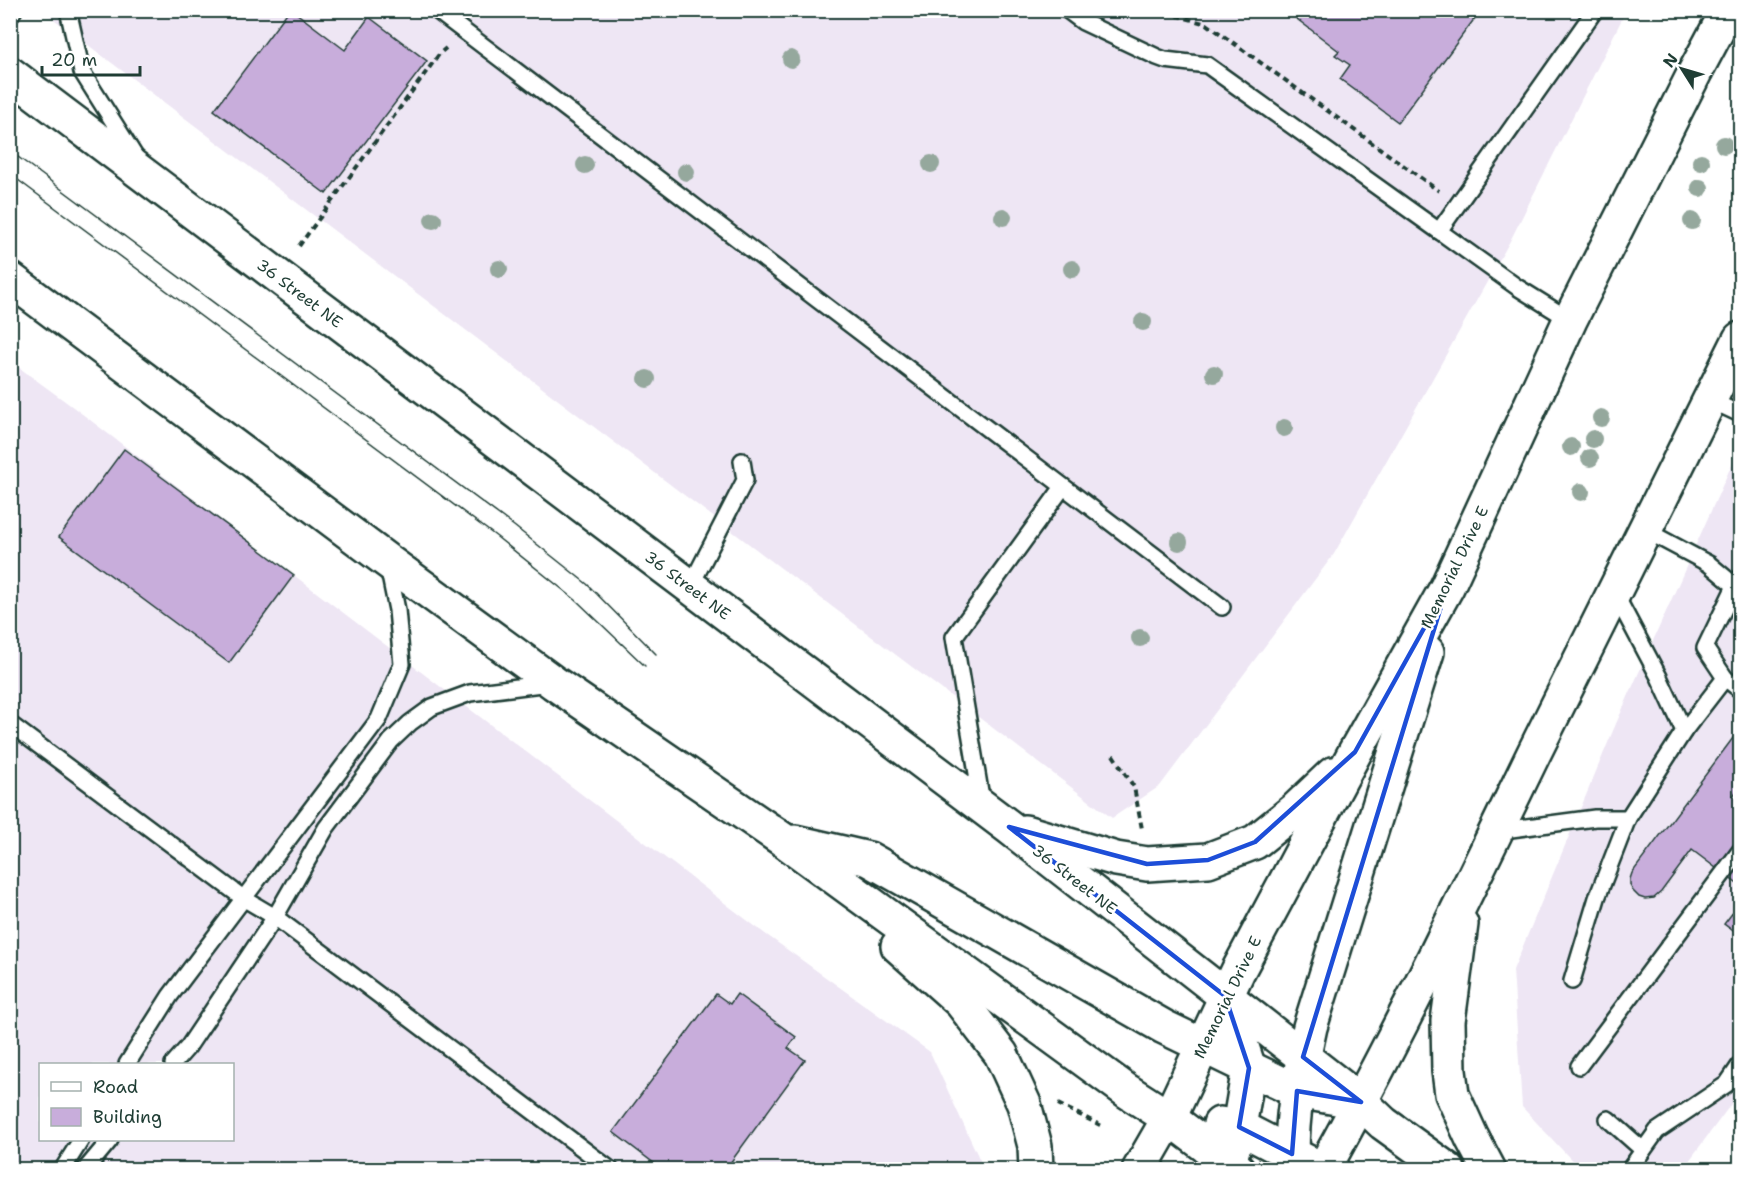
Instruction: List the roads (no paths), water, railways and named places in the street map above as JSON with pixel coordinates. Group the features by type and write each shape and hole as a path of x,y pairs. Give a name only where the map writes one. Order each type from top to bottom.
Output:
{"main road":[{"name":"Memorial Drive E","path":"1139,1170 1169,1118 1225,996 1355,752 1447,587 1570,320 1728,10"},
{"name":"36 Street NE","path":"10,74 996,818 1303,1057 1383,1123 1448,1170"},
{"path":"10,279 554,683 782,839 1127,1091 1169,1118 1231,1167 1249,1068 1225,996"},
{"path":"1169,1118 1239,1127 1293,1162 1322,1170 1360,1102 1464,898 1613,591 1740,339"},
{"path":"1293,1162 1297,1091 1313,1016 1447,587"},
{"path":"996,818 1116,859 1147,864 1208,860 1255,842 1296,809 1355,752"},
{"path":"782,839 869,859 1202,1046 1297,1091 1360,1102"},
{"path":"850,889 902,950 961,1002 1001,1054 1024,1104 1035,1146 1036,1170"},
{"path":"1464,898 1448,1022 1449,1071 1452,1094 1489,1170"}],"lane":[{"path":"10,15 14,10"},
{"path":"68,10 82,72 151,181"},
{"path":"436,10 1222,608"},
{"path":"1067,10 1083,22 1157,57 1207,65 1518,287 1570,320"},
{"path":"1439,231 1595,10"},
{"path":"1710,400 1740,414"},
{"path":"690,587 744,480 742,461"},
{"path":"996,818 954,637 1063,487"},
{"path":"1645,530 1709,564 1739,585 1705,648 1725,678 1740,690"},
{"path":"128,1063 170,996 379,719 402,664 397,610 386,560"},
{"path":"1613,591 1659,677 1684,731"},
{"path":"1572,981 1597,898 1628,818 1684,731 1725,678"},
{"path":"175,1063 188,1047 275,917 326,828 391,741 432,707 470,693 554,683"},
{"path":"10,724 243,898 275,917 611,1170"},
{"path":"1496,831 1595,818 1628,818"},
{"path":"1579,1066 1740,850"},
{"path":"1629,1170 1657,1131 1727,1084 1740,1065"},
{"path":"1608,1119 1643,1150"},
{"path":"62,1170 80,1141"},
{"path":"85,1170 109,1141"}],"tram line":[{"path":"10,151 514,526 587,584 656,654"},
{"path":"10,174 497,537 577,601 645,666"}]}
